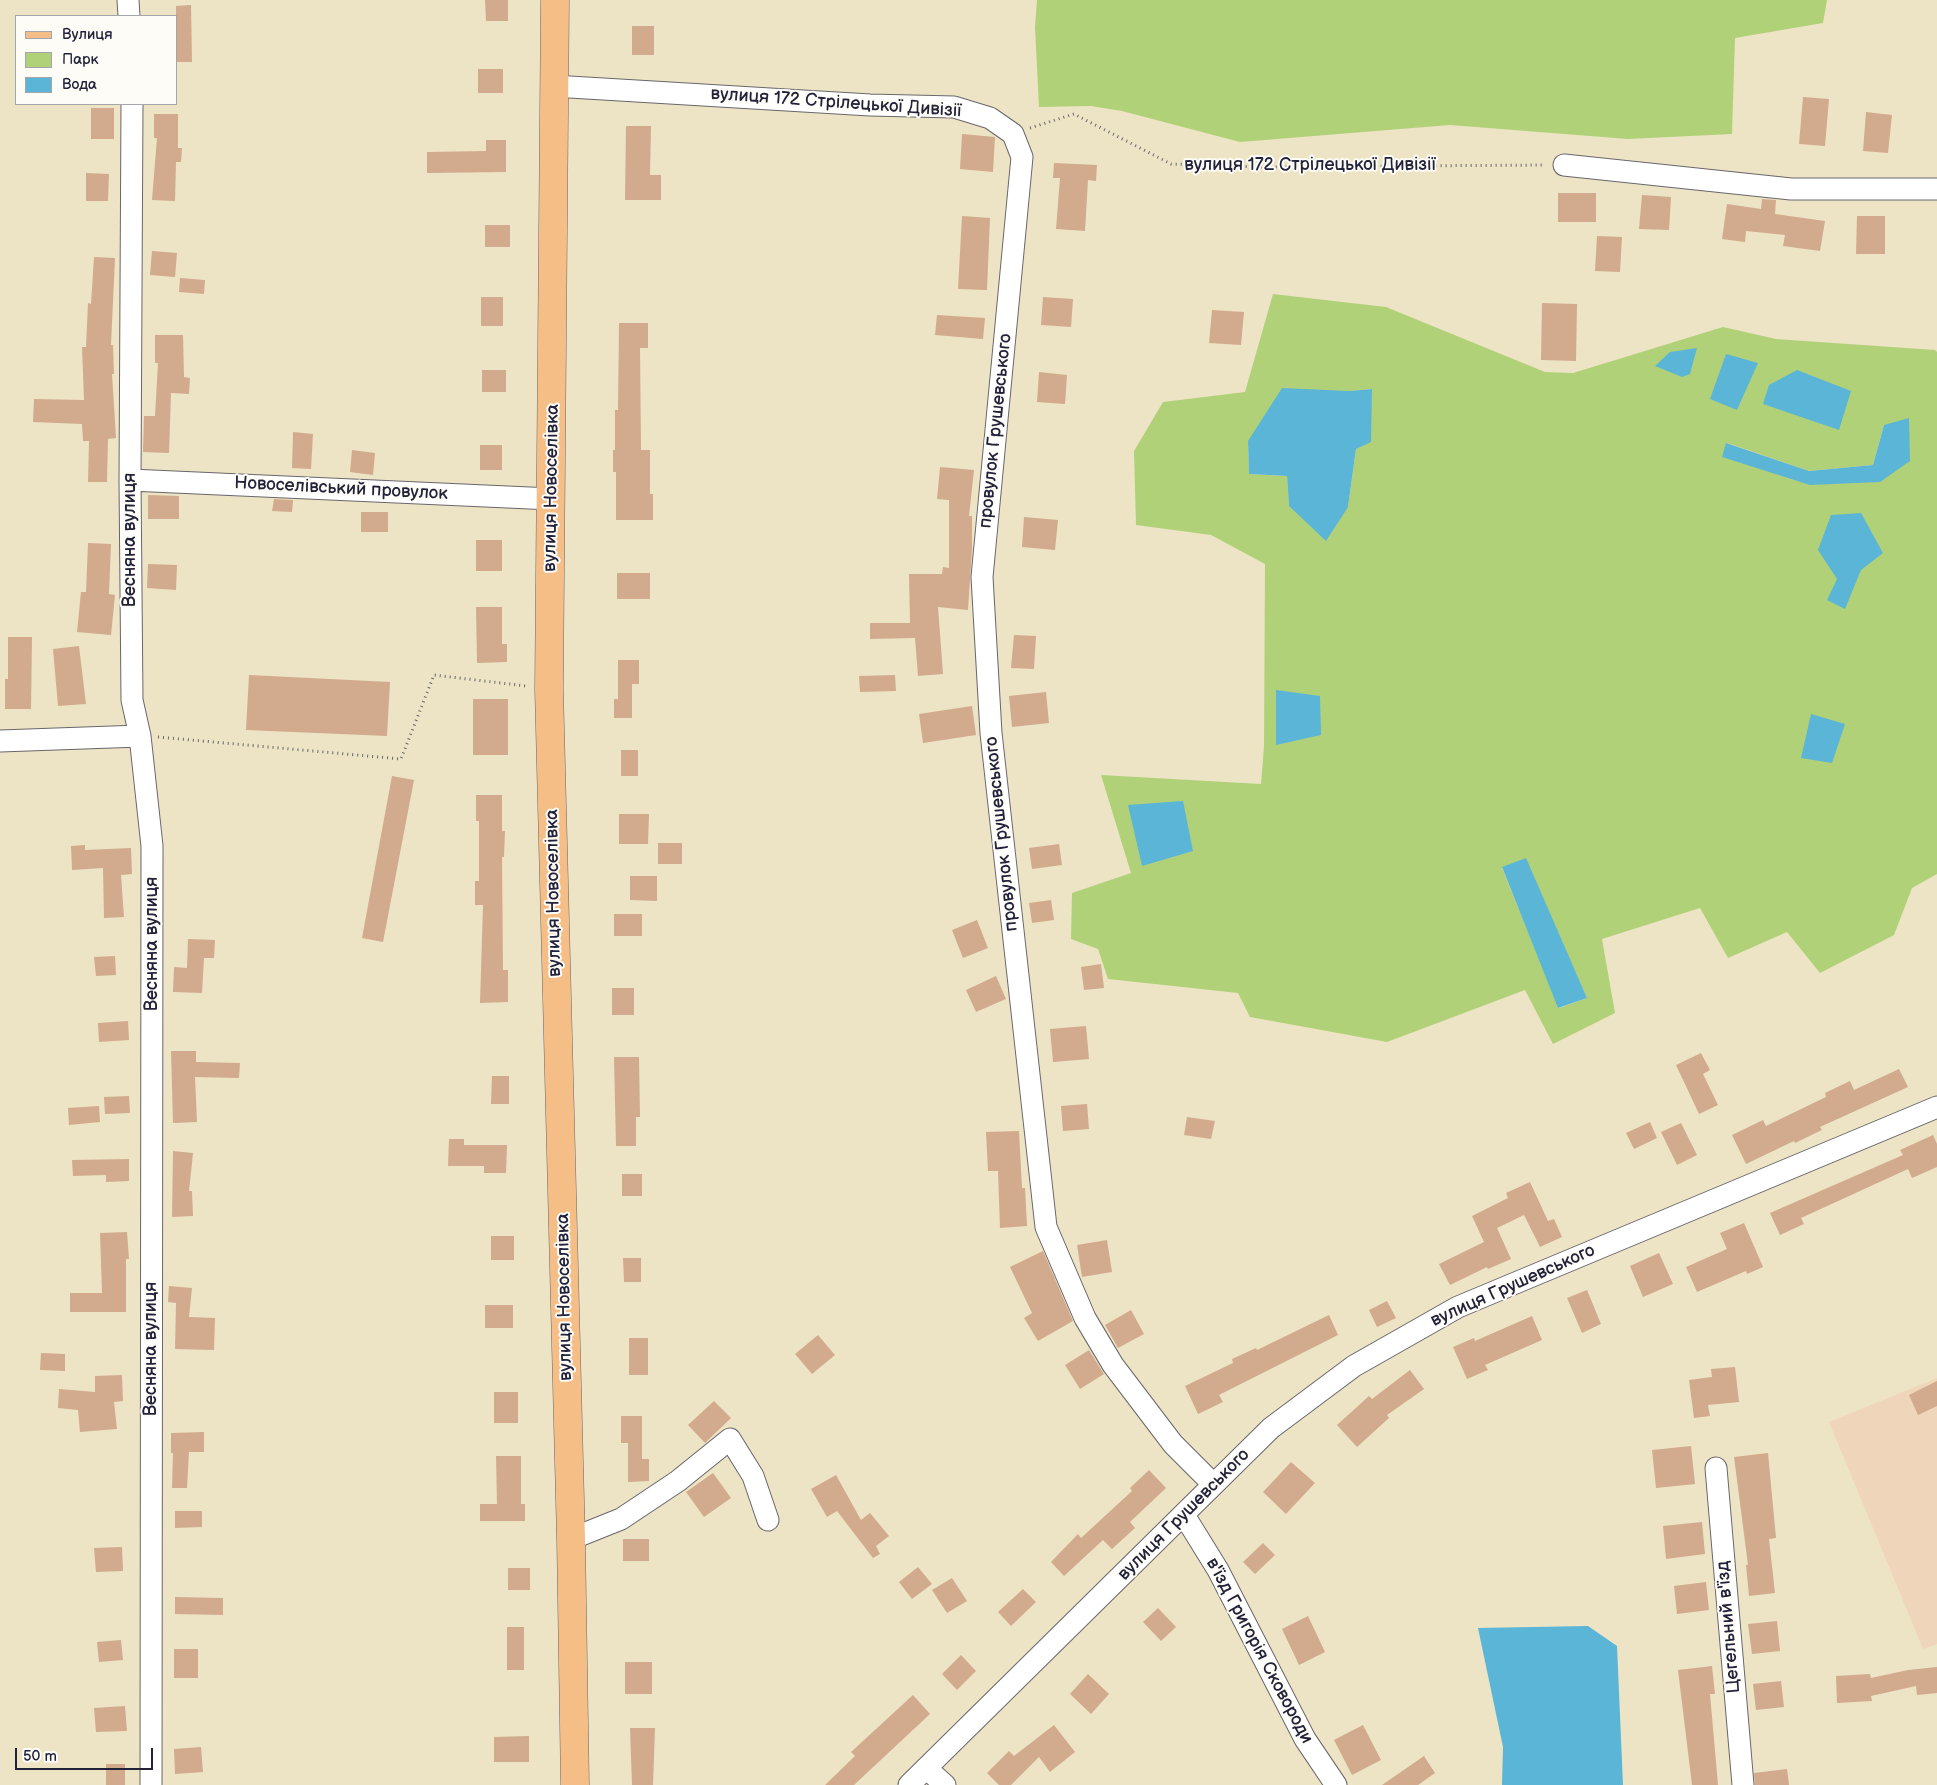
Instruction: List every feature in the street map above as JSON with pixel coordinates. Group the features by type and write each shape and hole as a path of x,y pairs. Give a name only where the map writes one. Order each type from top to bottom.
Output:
{"main road":[{"name":"вулиця Новоселівка","path":"556,0 553,86 552,499 549,689 571,1539 575,1785"}],"street":[{"path":"128,0 129,15"},
{"name":"вулиця 172 Стрілецької Дивізії","path":"553,86 870,105 954,107 990,118 1013,134"},
{"name":"Весняна вулиця","path":"132,105 130,480 132,700 140,736 152,846 151,1785"},
{"name":"провулок Грушевського","path":"1013,134 1022,157 982,577 991,733 1046,1227 1085,1318 1113,1366 1173,1444 1213,1484"},
{"path":"1564,164 1792,189 1937,189"},
{"name":"Новоселівський провулок","path":"130,480 552,499"},
{"path":"0,741 140,736"},
{"name":"вулиця Грушевського","path":"909,1785 1271,1428 1354,1366 1458,1307 1937,1107"},
{"path":"571,1539 621,1519 678,1481 730,1439 753,1476 768,1520"},
{"name":"Цегельний в'їзд","path":"1716,1468 1743,1785"},
{"name":"в'їзд Григорія Сковороди","path":"1184,1515 1218,1570 1305,1739 1336,1785"},
{"path":"926,1768 944,1785"}],"path":[{"name":"вулиця 172 Стрілецької Дивізії","path":"1013,134 1074,114 1171,164 1259,167 1564,164"},
{"path":"140,736 400,759 434,675 549,689"}],"shaded area":[{"path":"1937,1378 1937,1644 1923,1649 1829,1422"}],"green space":[{"path":"1037,0 1827,0 1823,23 1735,38 1732,134 1628,139 1450,125 1240,142 1122,111 1091,106 1039,107 1035,27"},
{"path":"1273,294 1386,307 1545,372 1573,373 1723,327 1776,339 1935,350 1937,352 1937,874 1912,888 1894,935 1820,973 1787,932 1728,958 1700,908 1602,939 1615,1013 1553,1044 1525,990 1387,1042 1250,1017 1238,993 1108,979 1098,949 1071,939 1072,893 1131,873 1101,775 1261,784 1264,746 1265,564 1211,535 1136,525 1134,451 1163,402 1245,392","holes":["1372,389 1356,449 1348,507 1289,506 1287,476 1249,474 1248,441 1350,391","1884,425 1880,482 1810,471 1873,465","1727,443 1807,470 1723,457","1525,859 1587,998 1559,1008 1502,868"]}],"water":[{"path":"1697,348 1690,374 1682,377 1655,366 1670,352"},
{"path":"1726,354 1758,363 1737,410 1710,399"},
{"path":"1797,370 1851,391 1839,430 1763,404 1769,385"},
{"path":"1282,388 1349,391 1372,389 1371,442 1356,449 1348,507 1326,541 1289,506 1287,476 1249,474 1248,441"},
{"path":"1909,418 1910,461 1880,482 1810,485 1722,457 1726,443 1809,471 1873,465 1884,425"},
{"path":"1861,513 1883,553 1861,570 1845,609 1827,600 1837,579 1818,550 1831,515"},
{"path":"1276,690 1320,696 1321,735 1276,745"},
{"path":"1811,714 1845,724 1832,763 1801,758"},
{"path":"1183,801 1193,851 1142,866 1128,805"},
{"path":"1526,858 1587,998 1558,1008 1502,867"},
{"path":"1588,1626 1617,1646 1623,1785 1502,1785 1503,1747 1478,1628"}],"building":[{"path":"485,0 508,0 508,21 486,21"},
{"path":"191,5 192,62 178,62 178,15 176,15 176,6"},
{"path":"632,26 654,26 654,55 632,55"},
{"path":"478,69 503,69 503,93 478,93"},
{"path":"1803,97 1829,99 1825,146 1799,144"},
{"path":"91,108 114,108 114,139 91,139"},
{"path":"1866,112 1892,115 1888,153 1863,151"},
{"path":"154,114 178,114 178,148 182,148 181,162 176,162 175,201 152,200 157,138 154,138"},
{"path":"626,126 651,126 650,175 661,175 661,200 625,200"},
{"path":"962,134 995,137 993,172 960,169"},
{"path":"486,140 506,140 506,172 427,173 427,152 486,151"},
{"path":"1054,163 1097,165 1096,181 1088,180 1085,231 1056,229 1060,178 1053,178"},
{"path":"86,173 109,174 108,201 86,201"},
{"path":"1558,193 1596,193 1596,222 1558,222"},
{"path":"1642,195 1671,197 1669,230 1639,229"},
{"path":"1762,199 1776,200 1775,214 1825,221 1820,251 1783,246 1785,235 1746,231 1745,242 1722,239 1727,204 1761,209"},
{"path":"962,216 990,218 987,290 958,289"},
{"path":"1857,216 1885,216 1885,254 1856,254"},
{"path":"485,225 510,225 510,247 485,247"},
{"path":"1597,236 1622,237 1620,272 1595,271"},
{"path":"152,251 177,253 175,277 150,275"},
{"path":"94,257 115,258 111,345 113,345 114,374 112,374 116,438 108,439 107,482 88,482 89,441 83,441 82,424 33,422 34,399 84,400 82,347 86,347 88,303 91,304"},
{"path":"180,278 205,280 204,294 179,292"},
{"path":"481,297 503,297 503,326 481,326"},
{"path":"1043,297 1073,299 1071,327 1041,325"},
{"path":"1542,303 1577,304 1576,361 1541,360"},
{"path":"1212,310 1244,312 1241,345 1209,343"},
{"path":"937,315 985,318 983,339 935,335"},
{"path":"619,323 648,323 648,348 640,348 641,450 650,450 650,494 653,494 653,520 616,520 616,472 613,472 613,450 615,450 615,410 618,410"},
{"path":"155,335 183,335 184,377 190,378 189,394 171,393 169,453 143,452 144,416 155,416 158,363 155,363"},
{"path":"482,370 506,370 506,392 482,392"},
{"path":"1039,372 1067,375 1065,404 1037,402"},
{"path":"293,432 313,434 311,469 292,468"},
{"path":"480,445 502,445 502,470 480,470"},
{"path":"352,450 375,453 373,475 350,472"},
{"path":"940,467 974,470 969,516 972,516 972,549 968,610 938,607 943,674 918,676 915,638 870,639 870,623 910,623 909,574 942,574 943,567 949,568 949,500 937,499"},
{"path":"148,495 179,496 179,519 148,519"},
{"path":"274,499 293,500 292,512 272,511"},
{"path":"361,512 388,512 388,532 361,532"},
{"path":"1024,517 1058,520 1055,550 1022,547"},
{"path":"476,540 502,540 502,571 476,571"},
{"path":"88,543 111,544 109,594 115,595 111,635 77,632 81,592 86,592"},
{"path":"148,564 177,565 176,590 147,588"},
{"path":"617,573 650,573 650,599 617,599"},
{"path":"476,607 502,607 502,644 507,644 507,662 477,663"},
{"path":"1014,635 1036,636 1034,669 1011,668"},
{"path":"8,637 32,637 31,709 5,709 5,679 8,679"},
{"path":"79,646 86,704 58,706 53,649"},
{"path":"618,660 639,660 639,684 632,684 632,718 614,718 614,699 618,699"},
{"path":"249,675 390,682 387,736 246,730"},
{"path":"895,675 896,691 860,692 859,676"},
{"path":"1046,692 1049,723 1012,727 1009,696"},
{"path":"473,699 508,699 508,755 473,755"},
{"path":"972,706 976,735 923,743 919,714"},
{"path":"621,750 638,750 638,776 621,776"},
{"path":"392,776 414,780 383,942 362,938"},
{"path":"476,795 502,795 502,831 505,831 504,857 502,857 503,970 508,970 508,1002 480,1003 483,905 475,905 475,881 479,881 479,821 476,821"},
{"path":"619,814 649,814 648,844 619,844"},
{"path":"658,843 682,843 682,864 658,864"},
{"path":"1059,844 1062,865 1032,869 1029,848"},
{"path":"85,845 85,850 131,848 132,874 121,875 124,917 104,918 103,868 72,870 71,846"},
{"path":"630,876 657,876 657,901 630,900"},
{"path":"1051,900 1054,920 1032,923 1029,903"},
{"path":"614,914 642,914 642,936 614,936"},
{"path":"977,920 988,948 963,958 952,930"},
{"path":"188,939 215,940 214,958 204,958 202,993 173,992 174,967 187,968"},
{"path":"115,956 116,975 96,976 94,957"},
{"path":"1101,964 1104,988 1084,990 1081,967"},
{"path":"996,976 1006,999 976,1012 966,990"},
{"path":"612,988 634,988 634,1015 612,1015"},
{"path":"128,1021 129,1040 99,1042 98,1023"},
{"path":"1086,1026 1089,1059 1053,1062 1050,1029"},
{"path":"171,1051 196,1051 196,1062 240,1063 239,1078 195,1077 197,1122 173,1123"},
{"path":"1701,1053 1710,1070 1703,1074 1718,1105 1699,1114 1676,1065"},
{"path":"614,1057 639,1057 640,1117 636,1117 636,1146 616,1146"},
{"path":"1899,1069 1908,1087 1820,1127 1822,1130 1795,1143 1794,1141 1746,1164 1732,1135 1763,1120 1766,1126 1826,1097 1825,1093 1850,1081 1854,1090"},
{"path":"492,1076 509,1076 509,1104 491,1104"},
{"path":"129,1096 130,1113 105,1114 104,1097"},
{"path":"1087,1104 1089,1129 1063,1131 1061,1106"},
{"path":"99,1106 100,1122 69,1125 68,1108"},
{"path":"1187,1117 1215,1121 1211,1139 1184,1135"},
{"path":"1650,1122 1657,1138 1634,1149 1626,1133"},
{"path":"1681,1123 1697,1155 1677,1165 1661,1132"},
{"path":"1019,1131 1022,1188 1025,1188 1027,1226 1000,1228 998,1171 988,1171 986,1132"},
{"path":"1933,1135 1937,1144 1937,1167 1912,1178 1908,1169 1801,1218 1804,1224 1780,1235 1770,1213 1903,1155 1900,1150"},
{"path":"449,1139 464,1139 464,1145 507,1145 506,1173 484,1173 484,1166 448,1166"},
{"path":"173,1151 193,1153 189,1191 192,1191 193,1216 172,1217"},
{"path":"129,1159 129,1181 106,1182 106,1175 73,1176 72,1160"},
{"path":"622,1174 642,1174 642,1196 622,1196"},
{"path":"1530,1182 1548,1221 1554,1219 1562,1237 1540,1247 1524,1215 1497,1228 1511,1259 1488,1269 1487,1267 1450,1285 1439,1264 1484,1242 1472,1216 1508,1198 1506,1193"},
{"path":"1744,1223 1763,1267 1747,1274 1746,1271 1697,1292 1686,1267 1727,1249 1720,1233"},
{"path":"127,1232 129,1259 126,1259 126,1312 70,1312 70,1293 102,1293 100,1233"},
{"path":"491,1236 514,1236 514,1260 491,1260"},
{"path":"1107,1240 1112,1272 1082,1277 1077,1245"},
{"path":"1043,1251 1073,1321 1038,1341 1024,1318 1032,1313 1010,1267"},
{"path":"1659,1253 1673,1284 1643,1297 1630,1266"},
{"path":"623,1258 641,1258 641,1282 624,1282"},
{"path":"169,1286 192,1288 189,1317 215,1318 214,1350 175,1349 176,1303 168,1302"},
{"path":"1587,1290 1601,1324 1582,1333 1567,1298"},
{"path":"1387,1301 1396,1318 1377,1327 1369,1310"},
{"path":"485,1305 513,1305 513,1328 485,1328"},
{"path":"1131,1310 1144,1334 1118,1348 1105,1325"},
{"path":"1329,1315 1338,1335 1219,1395 1223,1402 1198,1414 1185,1386 1233,1363 1232,1359 1256,1348 1257,1350"},
{"path":"1532,1316 1542,1340 1485,1365 1488,1370 1467,1379 1453,1347 1474,1338 1475,1341"},
{"path":"818,1335 835,1355 812,1374 795,1354"},
{"path":"629,1338 648,1338 648,1375 629,1375"},
{"path":"1089,1350 1104,1374 1080,1389 1065,1365"},
{"path":"41,1353 65,1354 65,1371 40,1370"},
{"path":"1735,1367 1739,1402 1708,1405 1710,1416 1694,1418 1689,1380 1712,1377 1711,1369"},
{"path":"1410,1370 1424,1389 1387,1415 1389,1418 1357,1447 1337,1425 1369,1396 1372,1399"},
{"path":"122,1375 123,1401 114,1402 117,1429 80,1432 78,1410 58,1408 59,1389 95,1392 95,1376"},
{"path":"1937,1381 1937,1406 1918,1415 1909,1395"},
{"path":"494,1392 518,1392 518,1423 494,1423"},
{"path":"714,1401 731,1418 705,1443 688,1425"},
{"path":"621,1416 642,1416 642,1459 649,1459 649,1481 628,1482 628,1443 621,1443"},
{"path":"204,1432 204,1452 189,1452 187,1488 172,1488 173,1453 171,1453 171,1433"},
{"path":"1691,1446 1695,1484 1656,1488 1652,1450"},
{"path":"1768,1453 1776,1538 1769,1539 1775,1593 1749,1596 1746,1565 1748,1565 1734,1457"},
{"path":"496,1456 521,1456 521,1504 525,1504 525,1521 480,1521 480,1504 497,1504"},
{"path":"1291,1462 1315,1483 1286,1514 1263,1492"},
{"path":"1149,1470 1166,1488 1130,1522 1135,1528 1112,1549 1103,1540 1064,1576 1051,1562 1078,1534 1081,1538 1132,1491 1130,1488"},
{"path":"713,1473 731,1498 704,1517 686,1492"},
{"path":"836,1475 861,1520 870,1513 889,1536 876,1546 880,1554 873,1558 837,1511 827,1517 811,1489"},
{"path":"175,1511 202,1511 202,1527 175,1528"},
{"path":"1702,1522 1705,1554 1666,1559 1663,1526"},
{"path":"623,1539 649,1539 649,1561 623,1561"},
{"path":"1263,1543 1275,1555 1255,1574 1243,1562"},
{"path":"122,1547 123,1571 96,1572 94,1548"},
{"path":"918,1567 932,1584 912,1599 899,1582"},
{"path":"508,1568 530,1568 530,1590 508,1590"},
{"path":"952,1578 967,1601 947,1613 932,1590"},
{"path":"1706,1582 1709,1610 1677,1614 1674,1586"},
{"path":"1023,1589 1036,1602 1011,1626 998,1612"},
{"path":"175,1597 223,1598 223,1615 175,1614"},
{"path":"1158,1608 1176,1627 1161,1641 1143,1622"},
{"path":"1308,1616 1325,1652 1299,1665 1282,1629"},
{"path":"1777,1621 1780,1651 1752,1654 1748,1624"},
{"path":"507,1627 524,1627 524,1670 507,1670"},
{"path":"121,1640 123,1660 99,1662 97,1642"},
{"path":"174,1649 198,1649 198,1678 174,1678"},
{"path":"961,1655 976,1671 957,1690 942,1674"},
{"path":"625,1662 652,1662 652,1694 625,1694"},
{"path":"1712,1666 1715,1694 1710,1694 1718,1785 1692,1785 1678,1670"},
{"path":"1937,1667 1937,1693 1917,1695 1916,1686 1871,1696 1872,1701 1837,1703 1836,1676 1870,1674 1871,1678 1908,1670"},
{"path":"1088,1674 1109,1694 1091,1714 1070,1694"},
{"path":"1781,1681 1784,1707 1756,1710 1753,1684"},
{"path":"913,1695 930,1714 854,1785 825,1785 855,1756 851,1752"},
{"path":"125,1706 127,1731 96,1732 94,1708"},
{"path":"1054,1725 1075,1752 1050,1772 1039,1757 1011,1785 999,1785 987,1773 1009,1751 1014,1756"},
{"path":"1363,1725 1381,1760 1352,1775 1334,1740"},
{"path":"630,1728 655,1728 653,1785 632,1785"},
{"path":"529,1736 529,1762 494,1762 494,1737"},
{"path":"201,1747 203,1772 175,1774 174,1749"},
{"path":"1424,1756 1435,1773 1418,1785 1382,1785"},
{"path":"106,1764 125,1764 125,1785 106,1785"},
{"path":"1787,1769 1789,1785 1755,1785 1754,1773"}]}
